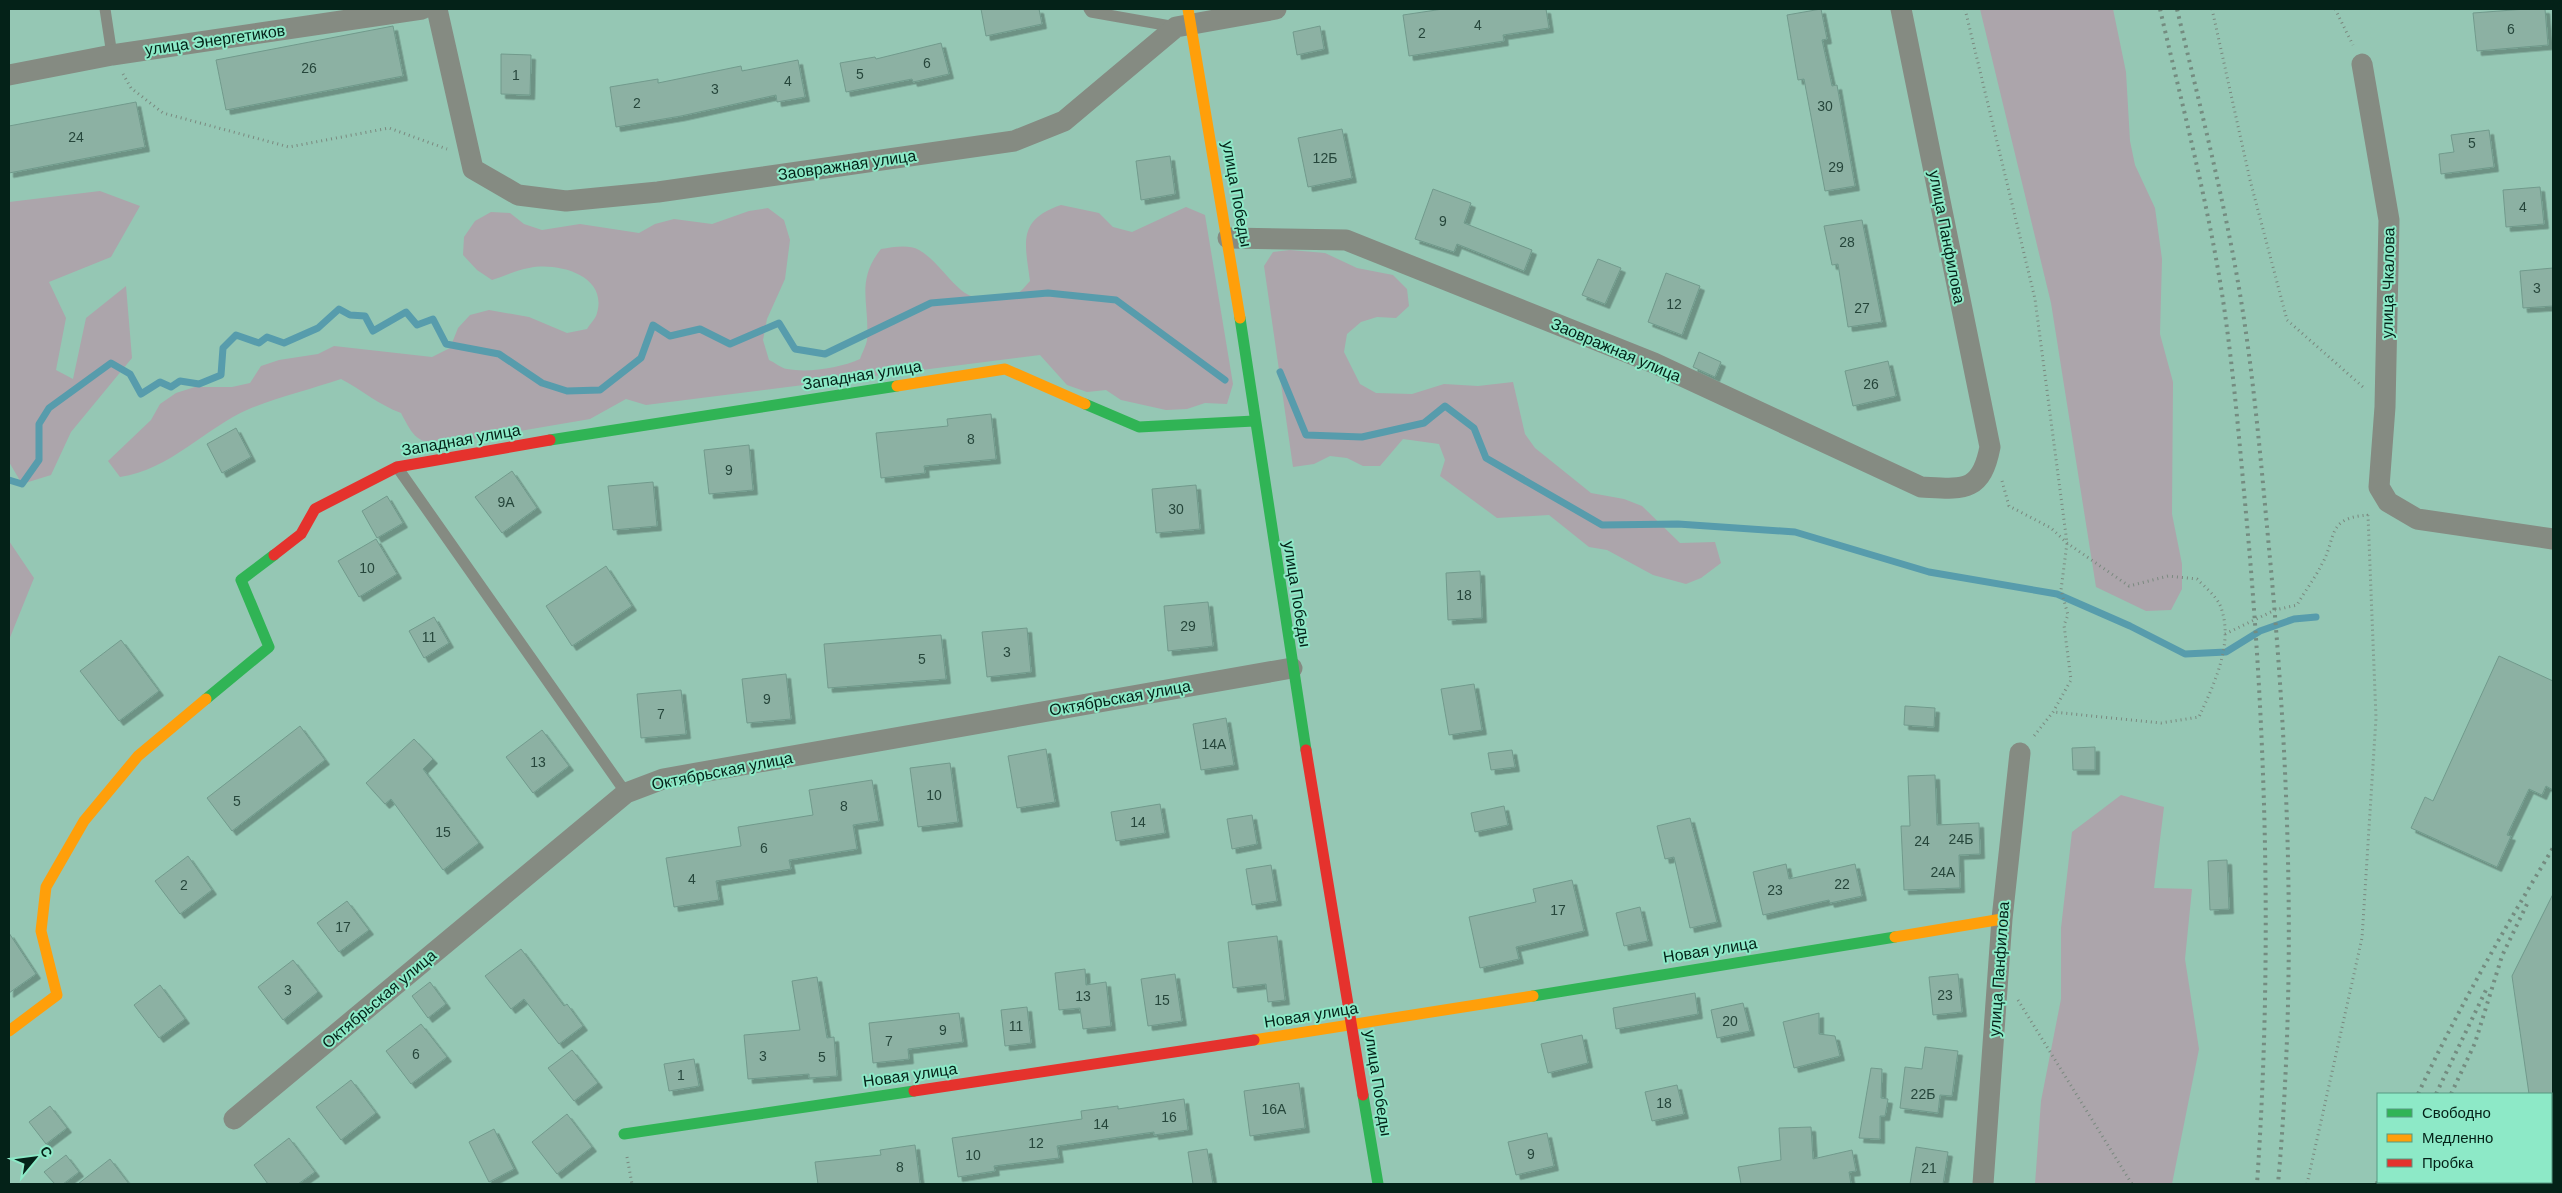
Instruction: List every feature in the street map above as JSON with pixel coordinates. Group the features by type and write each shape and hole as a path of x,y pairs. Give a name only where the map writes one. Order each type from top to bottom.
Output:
{"street":[{"name":"улица Энергетиков","path":"9,75 112,55 422,9"},
{"path":"437,9 472,162"},
{"path":"1185,21 1276,9"},
{"name":"улица Панфилова","path":"1901,9 1990,447 1986,466"},
{"name":"Заовражная улица","path":"472,162 518,196 566,200 658,192 1014,141 1064,121 1185,21"},
{"name":"улица Победы","path":"1185,21 1228,238 1292,668 1378,1184"},
{"name":"улица Чкалова","path":"2362,64 2389,220 2386,407 2379,486 2388,502"},
{"name":"Заовражная улица","path":"1228,238 1346,240 1654,364 1921,487 1957,489 1976,482 1986,466"},
{"name":"Западная улица","path":"9,1031 57,995 41,931 46,887 84,821 138,756 269,647 241,580 301,534 315,509 397,467 556,439 1005,369 1138,427 1254,421"},
{"path":"2388,502 2417,520 2553,539"},
{"name":"Октябрьская улица","path":"234,1119 626,793 663,779 1292,668"},
{"name":"улица Панфилова","path":"1983,1184 2002,919 2020,754"},
{"name":"Новая улица","path":"624,1134 1352,1025 2002,919"}],"lane":[{"path":"105,9 112,55"},
{"path":"1088,9 1091,12 1185,21"},
{"path":"397,467 626,793"}],"path":[{"path":"1965,9 2036,299 2067,543 2061,590 2068,615 2064,625 2071,680 2053,712 2020,754"},
{"path":"2212,9 2250,180 2287,320 2386,407"},
{"path":"2335,9 2362,64"},
{"path":"112,55 131,88 163,113 241,136 289,147 390,128 472,162"},
{"path":"1986,466 2000,474 2009,506 2051,528 2067,543 2129,586 2168,576 2197,579 2220,604 2225,634 2218,677 2199,717 2161,723 2053,712"},
{"path":"2225,634 2275,610 2297,605 2323,563 2332,532 2351,516 2368,515 2388,502"},
{"path":"2307,1184 2362,938 2376,718 2368,515"},
{"path":"1998,968 2132,1184"}],"shaded area":[{"path":"1980,9 2113,9 2126,72 2130,141 2135,165 2155,208 2162,259 2160,334 2173,382 2172,514 2182,564 2182,589 2171,610 2146,611 2096,587 2051,303"},
{"path":"100,191 140,206 111,257 49,282 66,318 56,370 73,379 86,318 126,286 132,358 71,432 51,475 22,484 9,462 9,202"},
{"path":"1061,205 1099,213 1113,227 1132,232 1186,207 1205,215 1233,384 1227,404 1205,403 1187,409 1166,410 1121,400 1106,390 1087,392 1067,385 1040,355 646,405 626,399 590,419 449,443 430,443 414,435 401,413 385,406 341,379 249,409 233,417 171,457 138,473 120,477 108,461 151,420 160,404 176,393 195,387 232,387 250,383 261,366 279,360 318,354 334,346 432,357 450,348 458,328 470,315 489,310 529,317 567,333 587,329 596,315 598,300 595,289 588,280 578,274 553,267 540,267 520,270 492,280 477,270 463,255 464,237 475,221 491,212 510,213 524,224 542,230 580,224 639,233 655,224 674,219 712,224 749,211 768,208 784,220 790,240 785,279 767,319 763,340 769,360 785,368 814,370 834,367 860,359 867,340 866,282 873,261 881,249 901,246 915,248 931,259 967,294 988,300 1010,298 1018,294 1030,281 1026,244 1027,234 1031,226 1037,218 1047,211"},
{"path":"1290,250 1325,253 1357,268 1393,275 1407,289 1409,306 1396,318 1377,317 1361,322 1347,334 1344,352 1360,384 1376,393 1412,394 1444,384 1478,386 1513,382 1525,434 1535,448 1591,493 1624,499 1642,506 1680,543 1715,542 1721,563 1701,578 1686,584 1653,575 1607,550 1589,547 1549,515 1497,518 1440,476 1445,460 1439,444 1403,439 1380,466 1363,466 1347,458 1330,456 1314,464 1293,467 1264,266 1273,252"},
{"path":"9,541 34,578 9,640"},
{"path":"2121,795 2164,807 2154,888 2192,889 2185,959 2199,1049 2172,1184 2035,1184 2041,1101 2061,999 2061,928 2072,832"}],"building":[{"path":"981,9 1039,9 1042,24 986,36"},
{"path":"1443,9 1546,9 1549,28 1503,35 1504,41 1409,56 1403,15"},
{"path":"1821,9 1827,39 1822,40 1832,86 1837,85 1855,186 1825,191 1804,79 1798,80 1787,15"},
{"path":"2545,9 2548,45 2477,51 2473,13"},
{"path":"393,26 403,76 226,110 216,60"},
{"path":"1320,26 1324,49 1297,55 1293,32"},
{"path":"941,43 949,74 913,82 912,79 846,92 840,63 875,57 876,59"},
{"path":"501,54 531,55 530,95 501,94"},
{"path":"798,60 805,97 777,102 776,95 681,116 616,127 610,87 658,79 658,83 741,66 742,71"},
{"path":"136,102 145,147 9,173 9,126"},
{"path":"1342,129 1352,178 1308,187 1298,138"},
{"path":"2489,130 2494,167 2441,174 2439,154 2454,152 2451,135"},
{"path":"1170,156 1175,194 1141,200 1136,161"},
{"path":"2540,187 2544,224 2506,227 2503,190"},
{"path":"1433,189 1471,203 1464,223 1532,250 1524,271 1457,244 1454,252 1415,239"},
{"path":"1862,220 1882,322 1848,327 1838,264 1832,265 1824,226"},
{"path":"1598,259 1621,268 1605,304 1582,295"},
{"path":"2553,268 2553,306 2523,308 2520,271"},
{"path":"1666,273 1700,286 1682,335 1648,322"},
{"path":"1699,352 1721,362 1715,377 1693,367"},
{"path":"1888,361 1896,396 1853,406 1845,371"},
{"path":"991,414 996,459 924,466 925,473 881,478 876,433 948,426 947,419"},
{"path":"236,428 251,457 222,473 207,444"},
{"path":"749,445 753,490 709,494 704,450"},
{"path":"512,471 537,508 502,533 475,497"},
{"path":"653,482 657,526 613,530 608,486"},
{"path":"1196,485 1200,529 1156,533 1152,489"},
{"path":"387,496 403,523 377,538 362,511"},
{"path":"376,539 397,574 359,597 338,561"},
{"path":"606,566 632,606 572,646 546,606"},
{"path":"1480,571 1482,618 1448,620 1446,573"},
{"path":"1208,602 1213,646 1168,651 1164,606"},
{"path":"434,617 449,643 424,658 409,631"},
{"path":"1027,628 1031,672 987,677 982,632"},
{"path":"941,635 946,679 828,688 824,644"},
{"path":"121,640 159,691 119,721 80,671"},
{"path":"2499,656 2553,681 2553,790 2546,786 2542,795 2529,789 2507,835 2511,836 2497,867 2411,828 2425,797 2433,801"},
{"path":"786,674 791,719 747,723 742,679"},
{"path":"1474,684 1482,730 1449,735 1441,689"},
{"path":"681,690 686,734 641,738 637,694"},
{"path":"1905,706 1935,708 1934,727 1904,725"},
{"path":"1226,718 1234,765 1201,770 1193,724"},
{"path":"300,726 325,760 232,831 207,798"},
{"path":"542,730 569,766 533,793 506,757"},
{"path":"414,739 433,759 423,769 479,843 443,870 391,799 385,804 366,783"},
{"path":"2095,747 2095,770 2073,770 2072,748"},
{"path":"1046,749 1055,802 1017,808 1008,756"},
{"path":"1512,750 1515,767 1491,770 1488,753"},
{"path":"950,763 958,822 918,827 910,768"},
{"path":"1935,775 1937,825 1979,823 1980,854 1959,855 1960,888 1904,890 1901,826 1910,826 1908,776"},
{"path":"872,780 879,821 853,825 857,849 789,860 791,869 716,881 719,900 674,907 666,858 741,846 738,827 813,815 809,790"},
{"path":"1160,804 1165,833 1116,841 1111,812"},
{"path":"1504,806 1508,825 1475,832 1471,813"},
{"path":"1252,815 1257,844 1232,849 1227,819"},
{"path":"1690,818 1717,922 1690,928 1674,857 1665,859 1657,826"},
{"path":"188,856 212,890 180,914 155,881"},
{"path":"2227,860 2229,909 2210,910 2208,861"},
{"path":"1786,864 1789,879 1855,864 1862,896 1830,903 1829,900 1763,915 1753,872"},
{"path":"1271,865 1277,901 1252,905 1246,869"},
{"path":"1572,880 1584,931 1516,947 1519,959 1480,968 1469,917 1536,902 1533,889"},
{"path":"2553,894 2553,1094 2529,1093 2512,976"},
{"path":"347,901 369,930 339,952 317,923"},
{"path":"1640,907 1648,941 1624,946 1616,913"},
{"path":"9,933 36,974 9,993"},
{"path":"1277,936 1285,1000 1268,1002 1266,984 1233,988 1228,942"},
{"path":"521,949 564,1006 567,1004 583,1026 559,1044 524,999 511,1009 485,976"},
{"path":"293,960 318,992 283,1020 258,987"},
{"path":"1085,969 1086,985 1106,982 1111,1026 1083,1029 1080,1008 1059,1010 1055,973"},
{"path":"1175,974 1182,1021 1148,1026 1141,979"},
{"path":"1958,974 1962,1012 1933,1015 1929,977"},
{"path":"817,977 827,1038 834,1037 837,1076 809,1078 809,1074 748,1079 744,1035 800,1030 792,981"},
{"path":"430,982 446,1004 428,1018 412,996"},
{"path":"160,985 185,1019 159,1038 134,1005"},
{"path":"1695,993 1698,1014 1616,1029 1613,1008"},
{"path":"1743,1003 1750,1031 1717,1038 1711,1010"},
{"path":"1027,1007 1031,1043 1005,1046 1001,1010"},
{"path":"959,1013 963,1042 908,1049 909,1059 873,1063 869,1023"},
{"path":"1819,1013 1819,1034 1835,1036 1840,1056 1794,1068 1783,1022"},
{"path":"421,1024 447,1057 411,1084 386,1051"},
{"path":"1582,1035 1588,1063 1548,1073 1541,1044"},
{"path":"1925,1047 1958,1051 1952,1096 1940,1095 1938,1113 1900,1108 1905,1067 1922,1069"},
{"path":"572,1050 598,1083 574,1101 548,1068"},
{"path":"694,1059 699,1086 669,1091 664,1064"},
{"path":"1871,1068 1882,1069 1881,1098 1888,1099 1885,1116 1880,1116 1880,1139 1859,1138"},
{"path":"351,1080 376,1113 341,1140 316,1107"},
{"path":"1299,1083 1305,1128 1250,1136 1244,1091"},
{"path":"1677,1085 1684,1114 1652,1121 1645,1092"},
{"path":"1184,1099 1188,1130 1154,1135 1154,1132 1057,1146 1059,1158 994,1166 995,1171 958,1177 952,1138 1082,1119 1081,1111 1118,1106 1118,1109"},
{"path":"50,1106 67,1128 46,1144 29,1122"},
{"path":"567,1114 592,1147 557,1174 532,1142"},
{"path":"1811,1127 1813,1159 1852,1150 1856,1171 1849,1172 1851,1184 1741,1184 1738,1167 1781,1160 1779,1128"},
{"path":"494,1129 514,1169 489,1182 469,1142"},
{"path":"1547,1133 1554,1166 1516,1175 1508,1142"},
{"path":"289,1138 315,1172 298,1184 268,1184 254,1165"},
{"path":"915,1145 920,1184 818,1184 815,1162 881,1155 880,1150"},
{"path":"1916,1147 1948,1152 1943,1184 1910,1184"},
{"path":"1207,1149 1213,1184 1193,1184 1188,1152"},
{"path":"66,1155 79,1172 63,1184 55,1184 44,1172"},
{"path":"110,1159 129,1184 78,1184"}],"waterway":[{"path":"9,480 22,484 39,460 39,424 49,408 111,363 130,374 141,394 160,382 171,387 180,381 199,384 221,375 223,348 236,335 259,343 267,337 284,343 318,328 339,309 350,315 365,316 373,331 406,312 417,325 433,319 446,344 499,354 542,383 567,391 600,390 641,358 653,325 670,336 700,329 730,344 779,323 795,349 825,354 931,303 1048,293 1116,300 1225,380"},
{"path":"1280,372 1306,435 1362,437 1424,423 1445,406 1474,428 1486,458 1602,525 1678,524 1795,532 1929,572 2057,594 2130,626 2185,654 2226,652 2260,631 2294,619 2316,617"}],"railway":[{"path":"2160,9 2202,190 2223,300 2236,412 2254,606 2263,772 2266,936 2262,1102 2257,1184"},
{"path":"2177,9 2219,186 2240,294 2257,421 2276,627 2286,786 2289,946 2284,1105 2278,1184"},
{"path":"2418,1093 2482,970 2553,848"},
{"path":"2451,1093 2475,1043 2502,956 2529,900"},
{"path":"2436,1093 2486,990"}],"traffic: fast":[{"path":"1240,318 1306,750"},
{"path":"550,440 897,386"},
{"path":"1085,404 1139,427 1254,421"},
{"path":"206,699 269,647 241,580 274,555"},
{"path":"1533,996 1895,937"},
{"path":"624,1134 914,1091"},
{"path":"1363,1095 1378,1184"}],"traffic: slow":[{"path":"1188,9 1240,318"},
{"path":"897,386 1005,369 1085,404"},
{"path":"9,1031 57,995 41,931 46,887 84,821 138,756 206,699"},
{"path":"1895,937 2002,919"},
{"path":"1254,1040 1533,996"}],"traffic: jam":[{"path":"274,555 301,534 315,509 397,467 550,440"},
{"path":"1306,750 1363,1095"},
{"path":"914,1091 1254,1040"}]}
